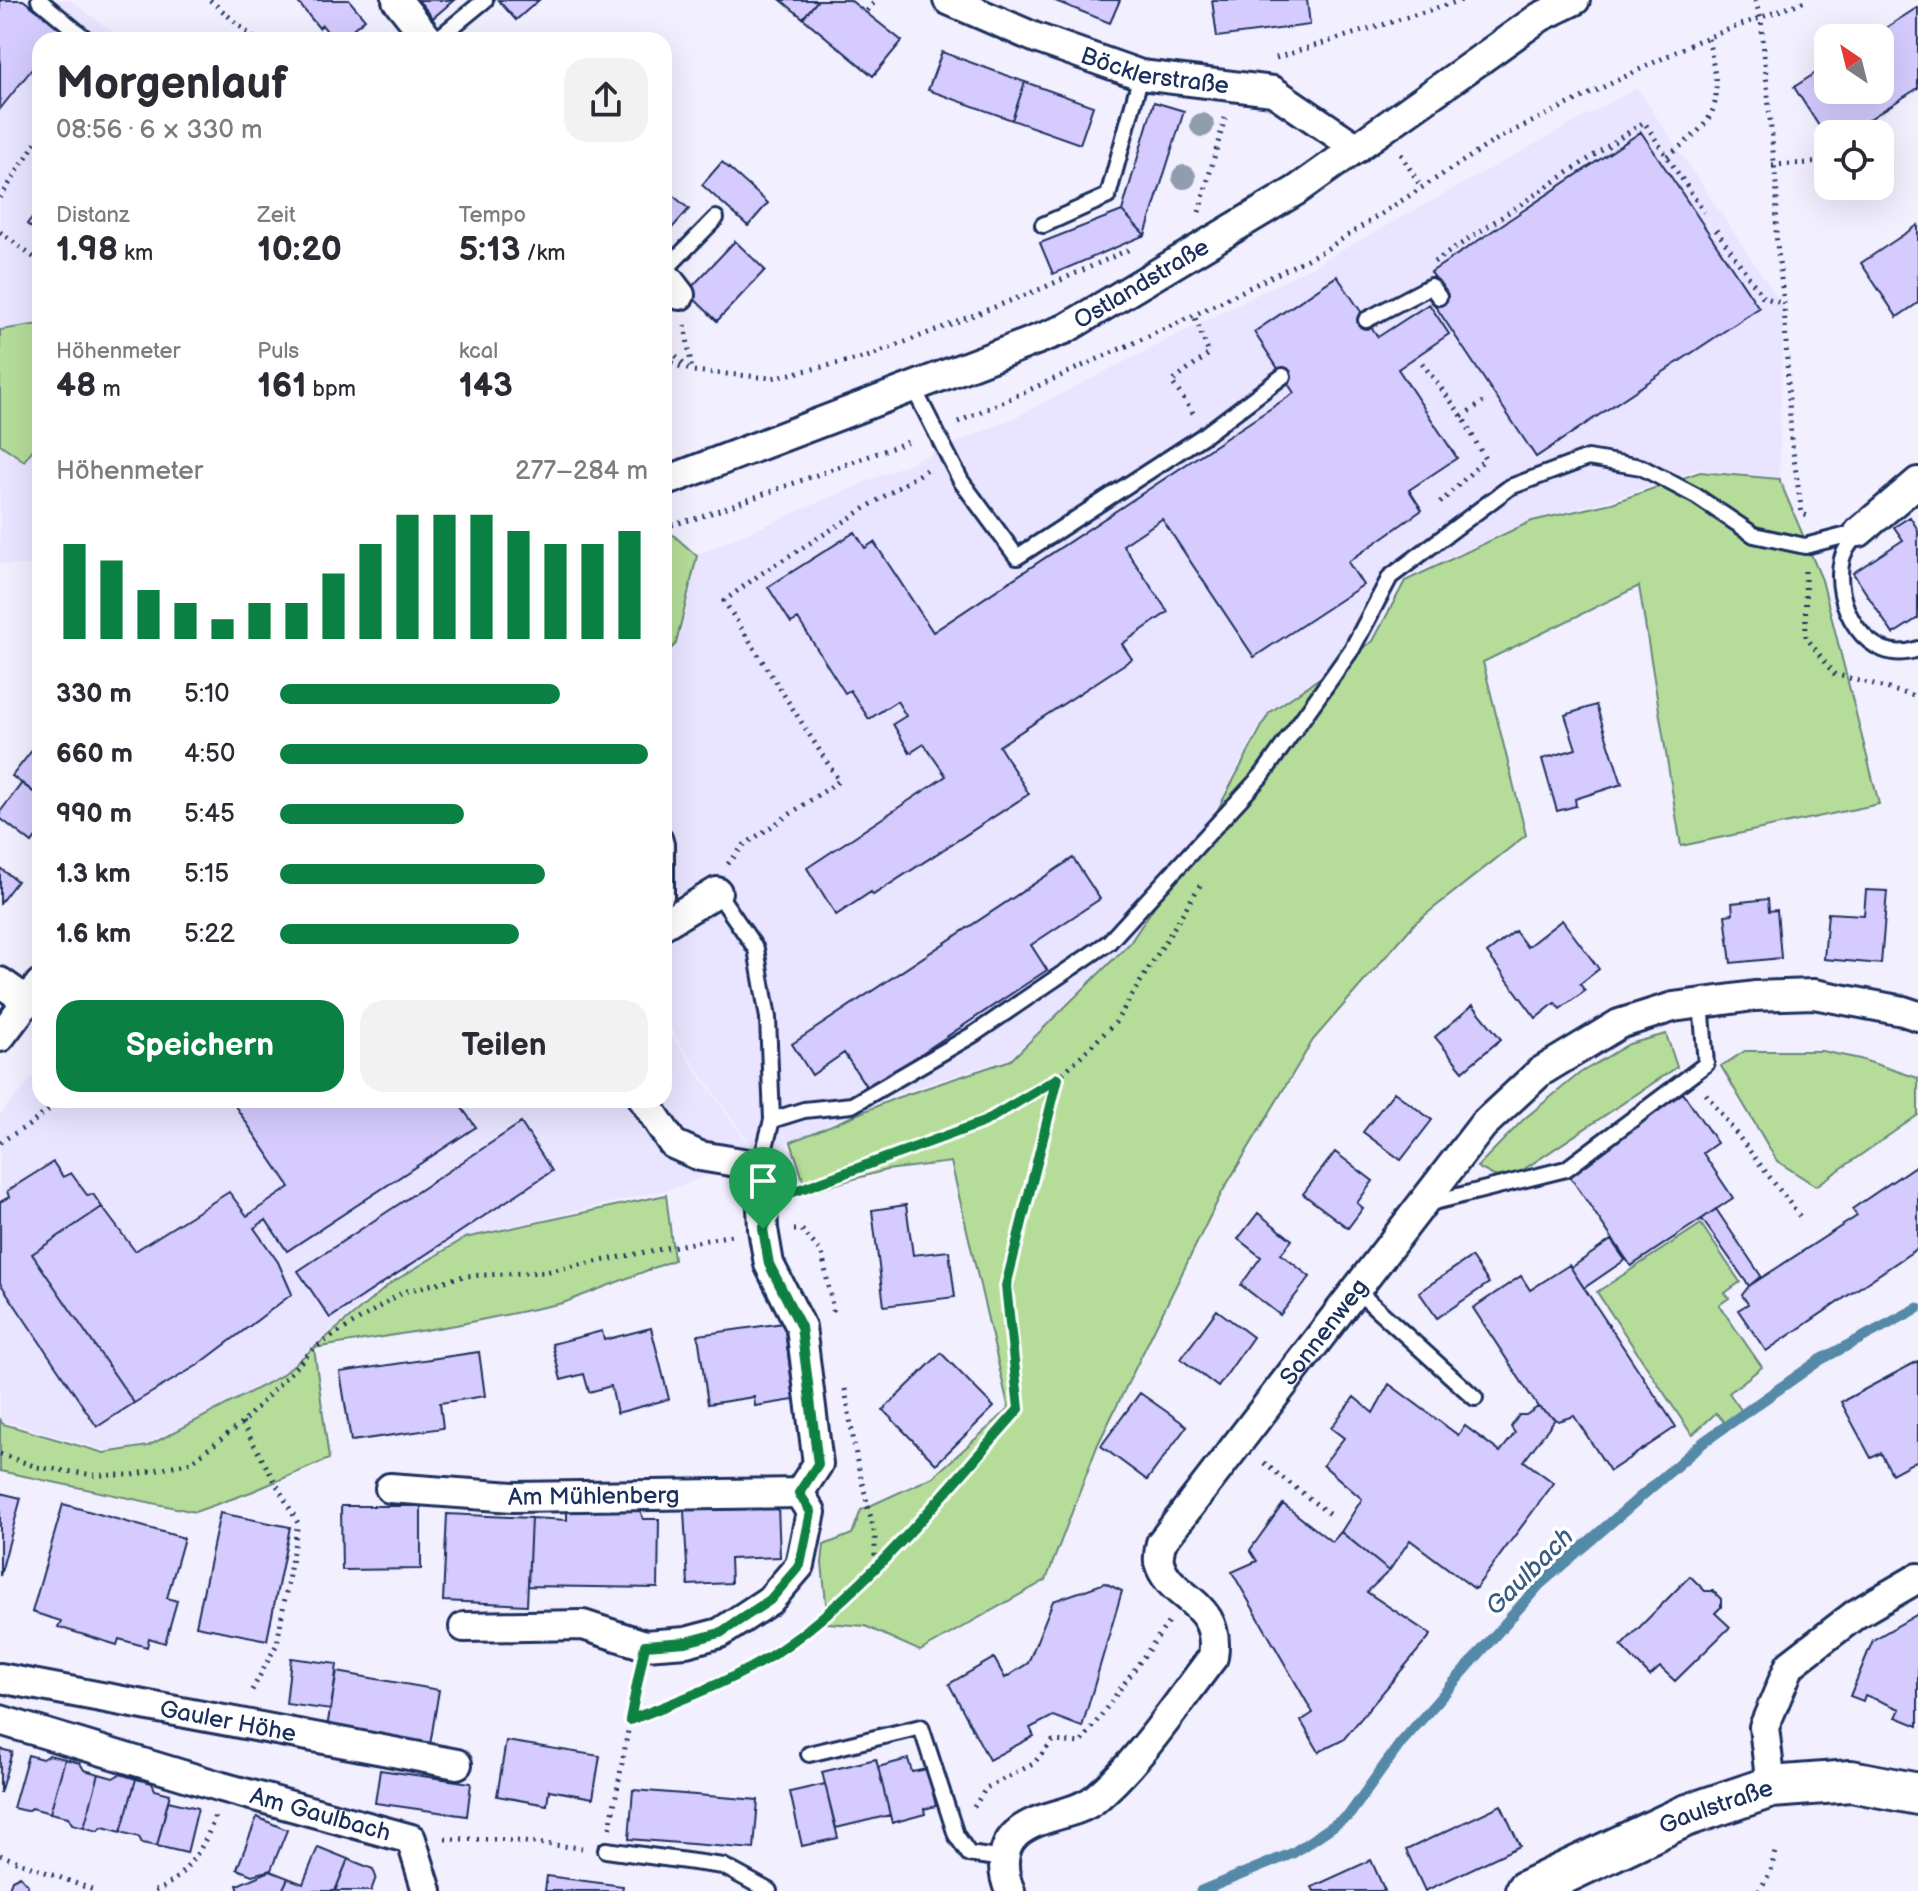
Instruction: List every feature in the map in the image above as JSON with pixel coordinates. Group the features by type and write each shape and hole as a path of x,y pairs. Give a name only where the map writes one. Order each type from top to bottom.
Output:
{"main road":[{"name":"Gaulstraße","path":"1526,1891 1685,1816 1771,1787 1851,1781 1918,1794"}],"street":[{"path":"397,0 423,32"},
{"name":"Böcklerstraße","path":"948,0 1036,38 1141,75 1273,91 1357,148"},
{"name":"Ostlandstraße","path":"672,479 1065,329 1297,190 1540,17 1575,0"},
{"path":"1859,532 1918,482"},
{"path":"672,919 717,892"},
{"path":"0,982 32,992"},
{"path":"0,1037 32,993"},
{"name":"Sonnenweg","path":"1003,1859 1014,1835 1037,1821 1092,1802 1129,1765 1213,1657 1216,1639 1207,1618 1188,1595 1169,1579 1159,1561 1161,1543 1483,1125 1540,1072 1619,1024 1673,1007 1701,1002 1814,994 1918,1016"},
{"path":"464,1627 583,1625 645,1645 686,1642 720,1633 770,1600 800,1565 811,1512 799,1493 818,1464 801,1327 769,1264 763,1229 760,1166 700,1156 673,1144 649,1108"},
{"name":"Am Mühlenberg","path":"390,1488 513,1497 799,1493"},
{"path":"1771,1787 1764,1727 1790,1665 1856,1614 1918,1578"},
{"name":"Gauler Höhe","path":"0,1678 457,1764"},
{"path":"0,1720 222,1787"},
{"name":"Am Gaulbach","path":"222,1787 411,1839 427,1891"},
{"path":"1003,1859 1010,1891"}],"lane":[{"path":"39,0 77,32"},
{"path":"446,32 485,0"},
{"path":"1043,225 1108,196 1141,75"},
{"path":"672,276 716,218"},
{"path":"1366,320 1435,291"},
{"path":"913,387 961,481 1017,557 1206,434 1283,376"},
{"path":"772,1120 804,1110 852,1105 974,1034 1109,942 1263,774 1352,649 1390,577 1510,487 1588,458 1641,467 1696,496 1754,535 1805,546 1859,532"},
{"path":"1859,532 1843,555 1838,581 1843,605 1852,622 1886,652 1904,654 1918,649"},
{"path":"717,892 756,949 768,1018 772,1120 760,1166"},
{"path":"1422,1205 1566,1169 1706,1064 1701,1002"},
{"path":"1356,1290 1475,1398"},
{"path":"809,1754 921,1727 956,1835 969,1854 1003,1859"},
{"path":"606,1850 723,1866 769,1891"}],"path":[{"path":"210,0 247,32"},
{"path":"867,11 876,0"},
{"path":"1270,59 1462,0"},
{"path":"1755,0 1761,19 1777,195 1776,235 1784,304 1791,438 1802,514 1859,532"},
{"path":"672,525 935,432 1194,315 1325,250 1499,138 1708,38 1808,0"},
{"path":"1667,156 1697,135 1711,115 1718,91 1708,38"},
{"path":"1193,216 1198,213 1234,86"},
{"path":"1435,291 1422,270 1644,122 1704,212"},
{"path":"0,198 32,148"},
{"path":"1772,165 1814,163"},
{"path":"1716,230 1763,297 1784,304"},
{"path":"0,232 32,256"},
{"path":"672,363 692,371 772,378 867,357 1043,288 1135,246"},
{"path":"672,292 692,371"},
{"path":"1194,315 1209,354 1172,382 1206,434"},
{"path":"672,352 692,371"},
{"path":"1422,363 1462,416 1485,459 1431,513"},
{"path":"1462,416 1483,402"},
{"path":"744,845 839,781 724,601 759,575 927,470"},
{"path":"0,1454 37,1467 94,1475 133,1475 191,1462 242,1423 314,1348 403,1292 464,1276 545,1272 763,1229 782,1196 984,1122 1058,1078 1115,1023 1208,872"},
{"path":"1691,1074 1801,1218"},
{"path":"630,1720 729,1680 797,1638 875,1568 1019,1409 1006,1286 1058,1078"},
{"path":"0,1142 51,1108"},
{"path":"235,1720 277,1644 298,1523 242,1423"},
{"path":"1238,1443 1333,1517"},
{"path":"865,1485 875,1535 875,1568"},
{"path":"956,1835 986,1788 1033,1764 1053,1741 1081,1743 1188,1595"},
{"path":"411,1839 497,1839 606,1850 645,1645"},
{"path":"155,1891 163,1888 202,1848 209,1836 222,1787"},
{"path":"1759,1891 1771,1871 1775,1851"},
{"path":"0,1855 96,1891"}],"shaded area":[{"path":"0,0 70,0 112,32 32,32 32,565 0,564"},
{"path":"1637,88 1783,306 1779,477 1699,469 1612,499 1532,520 1401,579 1370,640 1267,712 1214,812 1130,941 1010,1058 894,1094 758,1156 672,1032 672,652 679,645 699,554 1012,419 1319,263"},
{"path":"672,1036 756,1157 678,1187 464,1237 388,1281 278,1376 145,1445 106,1450 3,1421 0,1416 0,1115 32,1078 32,1108 672,1108"}],"green space":[{"path":"32,325 32,450 24,461 0,444 0,330"},
{"path":"1700,472 1779,479 1822,580 1879,804 1681,846 1639,586 1483,662 1526,835 1415,923 1313,1040 1221,1194 1098,1444 1046,1580 920,1651 865,1626 828,1623 822,1563 824,1545 852,1534 861,1510 933,1477 1009,1409 951,1162 886,1170 807,1192 791,1142 896,1098 1011,1060 1130,943 1216,813 1269,713 1373,641 1405,581 1532,521 1612,503"},
{"path":"672,534 697,556 676,644 672,648"},
{"path":"1666,1034 1677,1067 1511,1178 1494,1176 1477,1167 1524,1119 1580,1073 1629,1044"},
{"path":"1745,1051 1822,1051 1860,1059 1918,1078 1918,1115 1816,1186 1777,1161 1721,1066"},
{"path":"666,1195 674,1260 563,1303 456,1325 314,1348 329,1459 251,1492 195,1512 0,1471 0,1420 3,1424 104,1453 148,1446 279,1377 391,1283 465,1238"},
{"path":"1701,1224 1740,1282 1725,1293 1729,1298 1719,1305 1762,1367 1729,1393 1744,1414 1728,1426 1716,1413 1692,1435 1597,1292"}],"building":[{"path":"0,0 23,0 63,30 32,32 32,69 0,109"},
{"path":"296,0 349,0 365,19 349,32 328,32 322,25 319,28"},
{"path":"418,0 454,0 433,18"},
{"path":"498,0 539,0 516,20"},
{"path":"781,0 818,0 803,18"},
{"path":"818,0 850,0 902,41 873,76 803,18"},
{"path":"1053,0 1120,0 1110,23"},
{"path":"1212,0 1307,0 1310,25 1217,37"},
{"path":"1918,7 1918,88 1894,103 1894,24"},
{"path":"942,52 1025,82 1012,120 928,90"},
{"path":"1814,74 1814,104 1893,104 1868,120 1815,120 1794,87"},
{"path":"1025,82 1093,106 1080,144 1012,120"},
{"path":"1154,102 1184,111 1145,235 1122,211"},
{"path":"1641,132 1759,308 1536,457 1432,301 1445,292 1431,272"},
{"path":"722,162 768,203 748,226 702,185"},
{"path":"672,195 689,209 672,228"},
{"path":"1122,211 1145,235 1053,274 1040,243"},
{"path":"1918,225 1918,303 1897,317 1861,263"},
{"path":"735,241 765,270 717,321 687,292"},
{"path":"1337,276 1378,337 1429,304 1449,334 1398,369 1457,458 1409,490 1422,510 1348,562 1363,585 1254,657 1162,519 1123,545 1168,612 1122,644 1132,659 999,746 1029,794 873,895 871,892 836,915 807,868 946,776 924,744 910,753 893,724 906,716 897,701 869,719 850,690 845,693 798,619 791,623 768,587 855,532 865,548 874,542 933,632 1294,393 1254,332"},
{"path":"1910,517 1918,530 1918,618 1893,634 1853,573 1903,540 1894,527"},
{"path":"1596,705 1622,784 1575,799 1576,806 1557,811 1542,759 1576,749 1565,715"},
{"path":"32,750 32,791 12,776"},
{"path":"22,783 32,791 32,843 0,818 0,812"},
{"path":"1073,858 1100,899 1031,945 1047,970 868,1089 844,1053 812,1075 792,1044"},
{"path":"0,868 17,881 0,903"},
{"path":"1866,890 1887,891 1881,964 1824,959 1828,913 1864,915"},
{"path":"1768,899 1769,911 1777,910 1781,958 1731,963 1725,915 1733,914 1732,903"},
{"path":"1562,920 1599,969 1580,984 1585,991 1560,1009 1555,1003 1536,1018 1487,953 1515,931 1527,947"},
{"path":"1473,1005 1501,1039 1463,1071 1435,1037"},
{"path":"1394,1092 1432,1120 1401,1160 1363,1132"},
{"path":"1683,1093 1717,1143 1703,1153 1733,1198 1631,1266 1567,1172"},
{"path":"236,1108 462,1108 476,1127 287,1251 266,1220 254,1228 278,1262 292,1294 198,1365 134,1403 32,1254 102,1207 135,1251 229,1192 247,1216 290,1187"},
{"path":"521,1123 552,1171 330,1318 298,1271"},
{"path":"1335,1152 1373,1181 1357,1203 1363,1208 1348,1228 1303,1194"},
{"path":"53,1162 63,1177 71,1173 87,1195 93,1194 102,1207 32,1254 134,1403 97,1427 0,1283 0,1202 9,1197 7,1191"},
{"path":"1918,1164 1918,1248 1766,1351 1738,1310 1748,1304 1742,1295 1749,1286 1857,1216 1852,1209"},
{"path":"906,1205 913,1255 949,1251 955,1297 884,1306 872,1210"},
{"path":"1716,1209 1761,1276 1749,1286 1702,1219"},
{"path":"1258,1213 1292,1240 1281,1254 1310,1277 1280,1315 1241,1285 1261,1257 1238,1239"},
{"path":"1611,1240 1625,1260 1584,1288 1571,1268"},
{"path":"1471,1257 1489,1283 1437,1318 1419,1292"},
{"path":"1569,1265 1676,1427 1610,1471 1574,1416 1558,1421 1538,1407 1473,1308 1521,1276 1530,1290"},
{"path":"1217,1310 1253,1337 1218,1387 1181,1359"},
{"path":"784,1323 794,1400 755,1406 754,1397 708,1404 698,1335"},
{"path":"651,1328 669,1399 617,1413 611,1386 589,1392 584,1374 561,1380 552,1344 602,1331 604,1340"},
{"path":"479,1352 485,1396 440,1403 443,1428 351,1441 340,1372"},
{"path":"941,1353 994,1407 936,1464 883,1410"},
{"path":"1918,1361 1918,1460 1892,1474 1881,1453 1871,1458 1841,1402"},
{"path":"1389,1384 1458,1435 1465,1426 1500,1452 1515,1433 1511,1427 1519,1415 1526,1415 1538,1407 1555,1419 1524,1461 1554,1483 1475,1589 1410,1540 1389,1571 1341,1532 1362,1499 1323,1465 1344,1438 1331,1428 1354,1397 1373,1413"},
{"path":"1140,1393 1187,1426 1147,1480 1101,1446"},
{"path":"0,1493 21,1498 0,1576"},
{"path":"63,1504 184,1538 167,1598 177,1601 165,1643 149,1638 147,1647 119,1639 117,1645 58,1627 61,1621 32,1612"},
{"path":"567,1504 638,1504 643,1519 659,1519 658,1588 528,1586 531,1518 567,1520"},
{"path":"1283,1504 1332,1542 1341,1532 1389,1571 1367,1592 1431,1635 1343,1740 1319,1752 1301,1721 1313,1713 1232,1572 1257,1561 1250,1550"},
{"path":"341,1506 421,1506 421,1569 342,1570"},
{"path":"778,1506 780,1557 730,1559 731,1583 688,1585 684,1510"},
{"path":"220,1513 290,1527 267,1640 196,1626"},
{"path":"447,1514 531,1518 527,1605 443,1601"},
{"path":"1690,1576 1705,1591 1713,1591 1721,1599 1721,1607 1715,1613 1730,1627 1675,1681 1660,1667 1650,1676 1621,1646"},
{"path":"1105,1583 1122,1591 1082,1727 1053,1716 1030,1728 1034,1736 989,1760 949,1684 994,1658 1005,1678 1028,1663 1053,1601"},
{"path":"1918,1614 1918,1726 1896,1717 1900,1709 1865,1695 1863,1701 1850,1696 1873,1640"},
{"path":"291,1658 337,1664 331,1710 286,1704"},
{"path":"337,1672 439,1690 430,1745 327,1727"},
{"path":"506,1741 600,1756 593,1798 549,1790 547,1805 497,1796"},
{"path":"0,1749 12,1752 0,1793"},
{"path":"28,1755 42,1759 49,1755 65,1759 50,1813 32,1808 26,1811 13,1808"},
{"path":"65,1759 99,1774 84,1827 72,1824 68,1817 50,1813"},
{"path":"876,1759 890,1815 836,1828 822,1772"},
{"path":"908,1759 912,1772 927,1769 936,1806 924,1809 925,1814 892,1823 878,1767"},
{"path":"380,1770 471,1783 467,1816 375,1803"},
{"path":"99,1774 113,1778 120,1774 136,1779 121,1832 103,1827 97,1831 84,1827"},
{"path":"136,1779 152,1783 155,1790 170,1794 157,1846 142,1843 139,1837 121,1832"},
{"path":"825,1784 838,1838 802,1846 790,1792"},
{"path":"633,1790 758,1800 754,1849 629,1839"},
{"path":"168,1801 198,1808 187,1853 157,1846"},
{"path":"1501,1805 1520,1846 1425,1891 1406,1850"},
{"path":"257,1817 287,1830 271,1870 252,1875 237,1869"},
{"path":"318,1847 348,1859 335,1891 282,1891 288,1878 303,1884"},
{"path":"348,1859 373,1869 376,1877 371,1891 335,1891"},
{"path":"1371,1860 1385,1891 1314,1891 1312,1887"},
{"path":"270,1871 288,1878 282,1891 239,1891 237,1885"},
{"path":"20,1876 28,1885 26,1891 8,1891 12,1880"},
{"path":"547,1876 623,1886 622,1891 545,1891"}],"waterway":[{"name":"Gaulbach","path":"1201,1891 1293,1853 1349,1815 1400,1744 1540,1584 1705,1441 1820,1360 1918,1308"}],"route":[{"path":"1058,1078 1006,1286 1019,1409 875,1568 797,1638 729,1680 630,1720 645,1645 686,1642 720,1633 770,1600 800,1565 811,1512 799,1493 818,1464 801,1327 769,1264 763,1229 782,1196 984,1122 1058,1078"}]}
